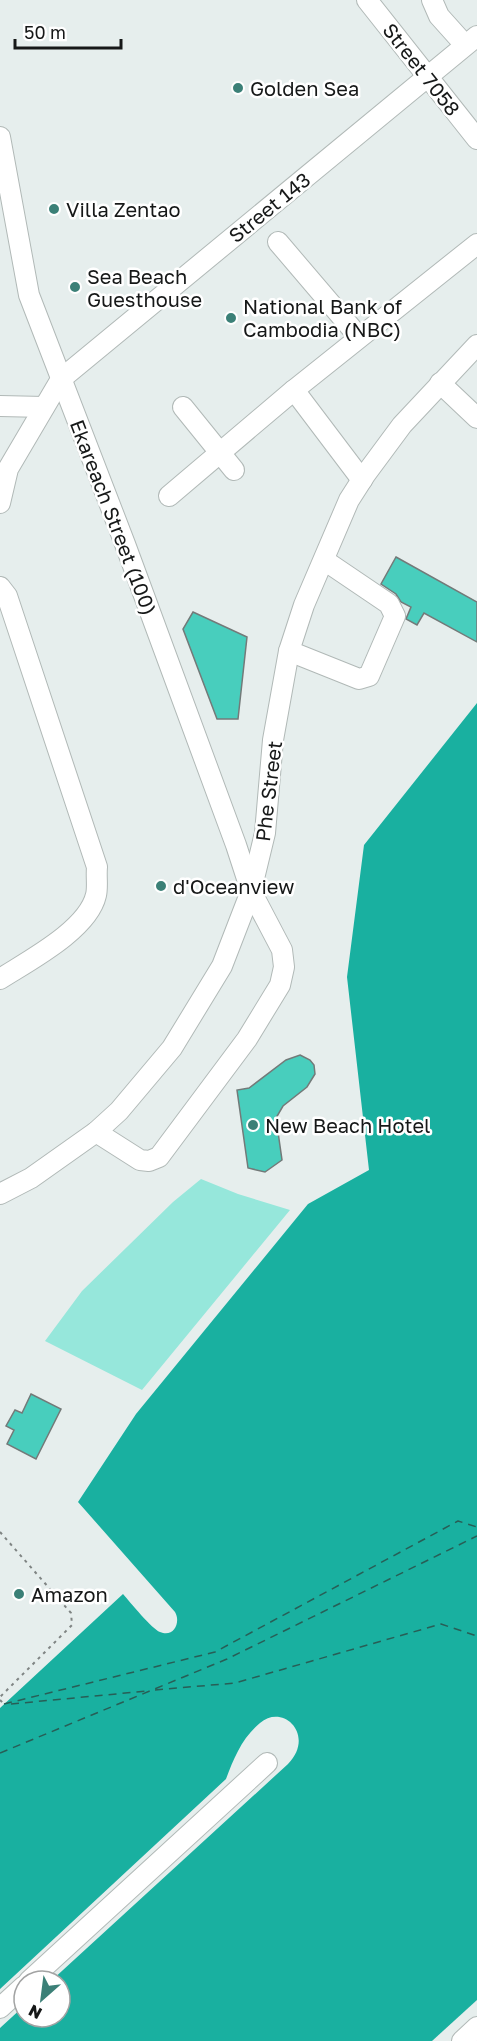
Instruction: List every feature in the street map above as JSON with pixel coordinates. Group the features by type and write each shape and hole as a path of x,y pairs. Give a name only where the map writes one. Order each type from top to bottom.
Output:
{"street":[{"name":"Street 7058","path":"367,0 477,139"},
{"path":"432,0 439,16 471,40"},
{"name":"Street 143","path":"0,502 8,469 61,379 471,40"},
{"name":"Ekareach Street (100)","path":"0,137 29,295 125,544 251,891 282,951 284,967 280,985 247,1039 159,1156 149,1161 141,1160 96,1132"},
{"path":"278,242 359,338"},
{"path":"168,496 294,390 477,244"},
{"name":"Phe Street","path":"0,1194 31,1178 96,1132 138,1089 172,1048 222,966 251,891 265,833 273,740 289,651 304,605 349,500 362,480 402,425 477,345"},
{"path":"440,383 477,418"},
{"path":"294,390 362,480"},
{"path":"0,406 44,407"},
{"path":"183,407 234,470"},
{"path":"289,651 358,679 369,675 395,616 389,604 324,560"},
{"path":"0,587 7,596 97,867 96,896 85,916 66,937 0,980"},
{"path":"231,833 247,841 256,840 265,833"},
{"path":"42,1969 267,1763"},
{"path":"0,2008 12,1997"},
{"path":"462,2041 477,2027"}],"path":[{"path":"0,1532 71,1613 72,1620 72,1625 0,1696 4,1704"}],"shaded area":[{"path":"477,703 477,2041 0,2041 0,2028 12,2017 12,2029 72,2029 72,1969 64,1969 288,1764 296,1753 299,1743 298,1733 293,1725 278,1717 269,1718 260,1723 243,1742 226,1779 22,1969 12,1969 12,1978 0,1989 0,1708 123,1594 156,1630 169,1633 177,1624 175,1612 78,1502 136,1414 308,1204 369,1170 347,977 364,845"},
{"path":"201,1179 238,1194 290,1210 142,1390 45,1341 82,1291 173,1202"}],"pier":[{"path":"477,2000 477,2041 432,2041"}],"building":[{"path":"396,557 477,602 477,642 424,613 417,625 406,619 411,607 401,602 396,594 381,584"},
{"path":"193,612 247,637 238,719 217,719 183,629"},
{"path":"300,1055 314,1065 315,1074 307,1087 283,1106 276,1118 282,1160 265,1172 248,1168 237,1090 249,1088 286,1060"},
{"path":"31,1394 61,1409 36,1459 7,1444 14,1430 6,1426 15,1410 22,1413"}],"ferry route":[{"path":"4,1704 215,1652 458,1521 477,1527"},
{"path":"0,1753 227,1659 477,1536"},
{"path":"155,1690 235,1683 441,1624 477,1636"},
{"path":"11,1704 147,1691"}],"place":[{"name":"Golden Sea","path":"238,88"},
{"name":"Villa Zentao","path":"54,209"},
{"name":"Sea Beach Guesthouse","path":"75,287"},
{"name":"National Bank of Cambodia (NBC)","path":"231,318"},
{"name":"d'Oceanview","path":"161,886"},
{"name":"New Beach Hotel","path":"253,1125"},
{"name":"Amazon","path":"19,1594"}]}
